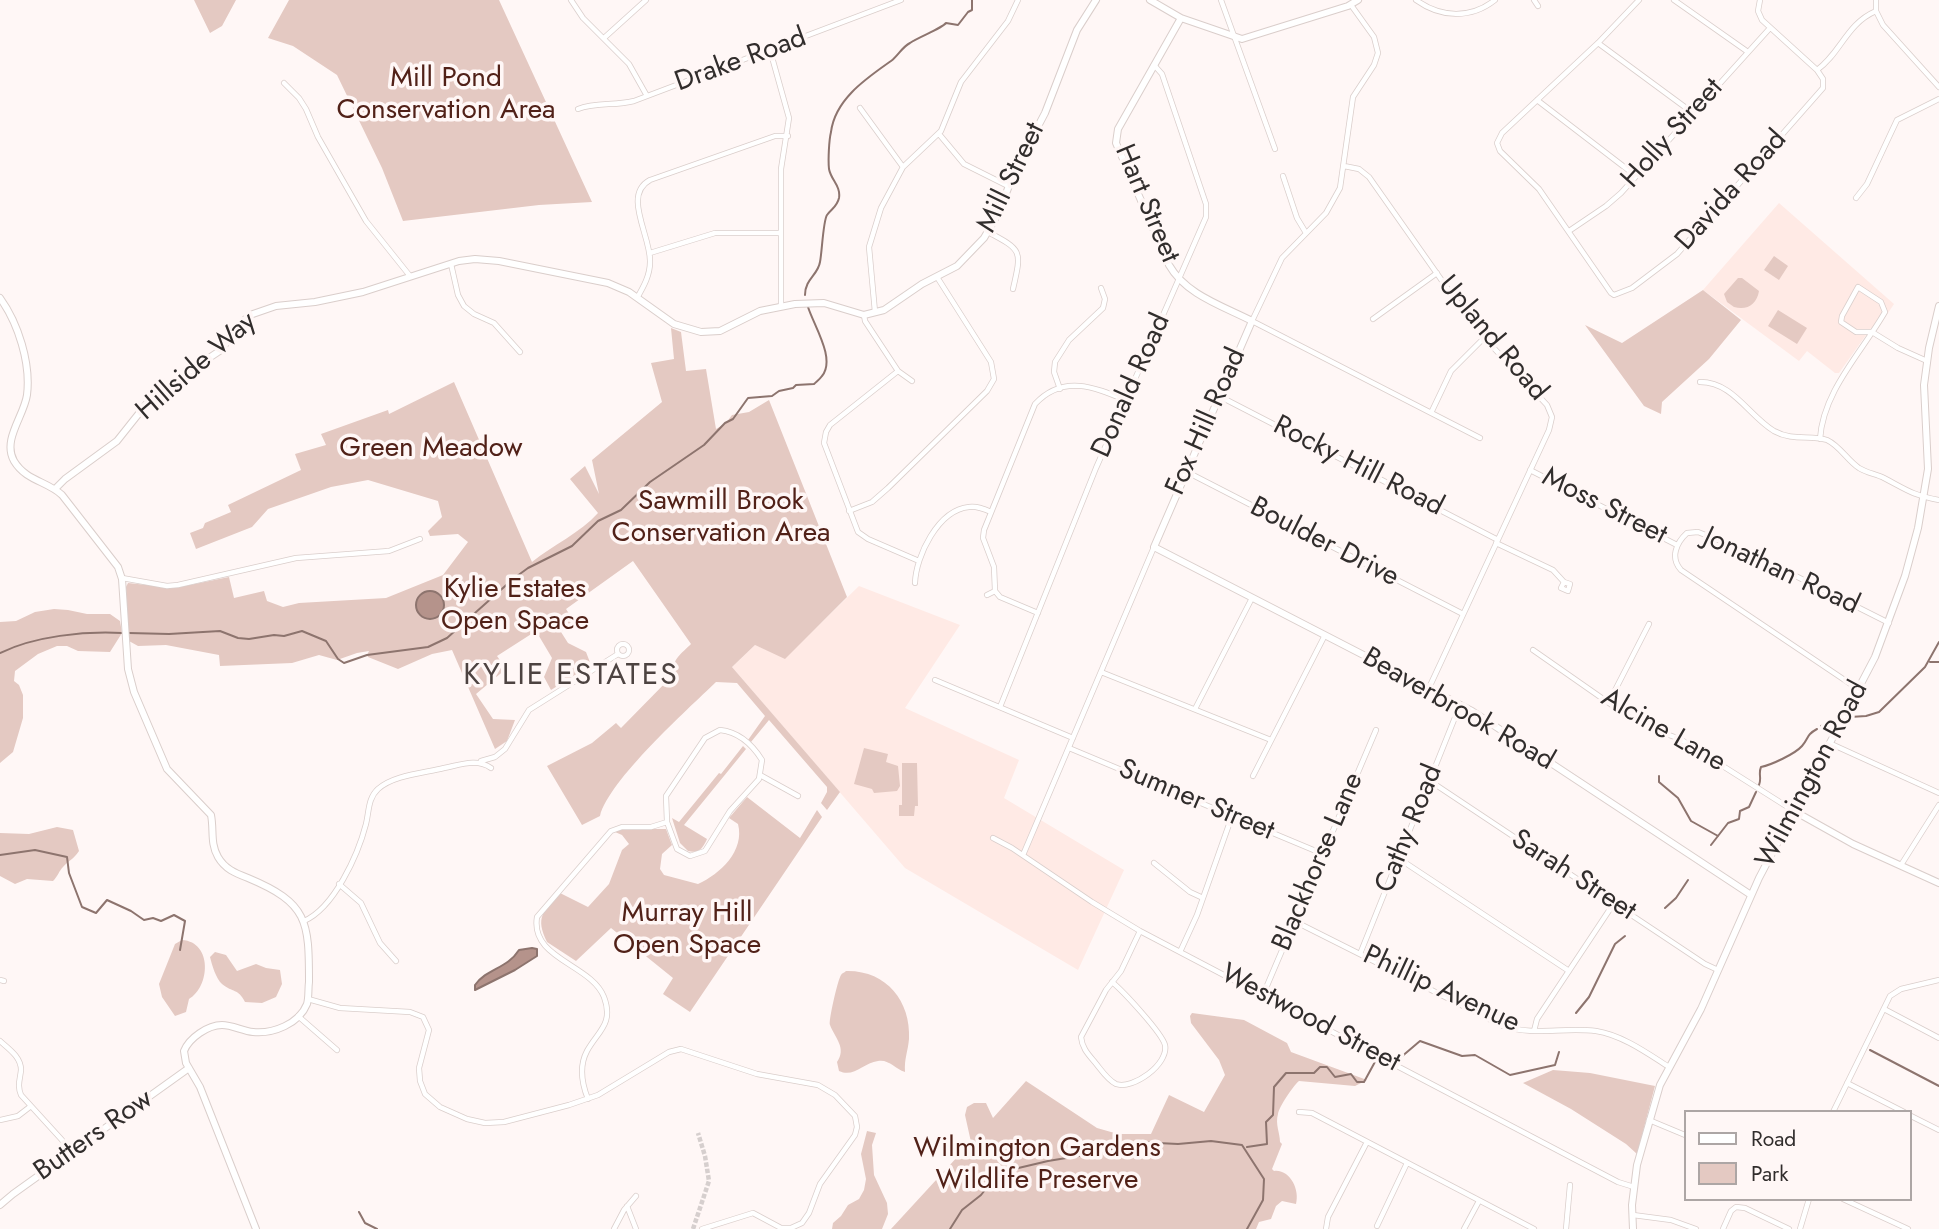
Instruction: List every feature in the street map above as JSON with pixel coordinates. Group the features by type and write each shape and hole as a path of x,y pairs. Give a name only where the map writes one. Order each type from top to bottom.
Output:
{"street":[{"path":"571,0 577,12 629,64 647,96"},
{"path":"604,38 646,0"},
{"name":"Drake Road","path":"578,109 588,105 625,103 647,96 901,0"},
{"path":"875,313 869,254 870,240 881,208 903,167 939,134 961,82 1008,21 1018,0"},
{"name":"Mill Street","path":"401,279 470,259 499,261 608,283 637,298 674,324 705,332 723,330 755,313 781,306 824,303 864,315 890,307 922,284 962,263 988,232 1045,113 1077,30 1096,0"},
{"path":"1150,0 1181,18 1234,37 1249,37 1354,2"},
{"path":"1222,0 1275,149"},
{"path":"1416,0 1434,10 1457,15 1480,10 1495,0"},
{"path":"1534,0 1538,6"},
{"path":"1569,231 1535,184 1497,145 1500,136 1639,0"},
{"path":"1674,0 1748,52"},
{"path":"1760,0 1758,12 1770,28 1817,71 1850,29 1876,11"},
{"path":"1876,0 1876,11 1886,27 1939,87"},
{"name":"Fox Hill Road","path":"1023,856 1218,395 1252,321 1282,258 1324,216 1340,188 1353,97 1372,68 1378,53 1374,37 1354,2"},
{"name":"Hart Street","path":"1181,18 1118,129 1116,141 1178,279 1188,288 1252,321"},
{"name":"Holly Street","path":"1569,231 1606,206 1636,176 1770,28"},
{"path":"1598,43 1692,113"},
{"path":"770,50 789,114 788,136 781,169 781,306"},
{"name":"Donald Road","path":"1000,707 1125,400 1206,219 1207,208 1162,73 1154,65"},
{"name":"Davida Road","path":"1569,231 1611,293 1616,295 1632,288 1663,266 1688,242 1821,91 1823,80 1817,71"},
{"path":"284,83 306,109 318,137 366,221 410,276"},
{"path":"1856,198 1865,188 1896,120 1939,99"},
{"path":"1537,100 1636,176"},
{"path":"860,107 903,167"},
{"path":"939,134 964,164 1009,187"},
{"path":"637,298 647,278 650,253 636,201 643,184 775,136 788,136"},
{"name":"Upland Road","path":"1344,166 1359,169 1369,177 1484,338 1545,402 1550,411 1550,426 1428,690"},
{"path":"1283,176 1297,218 1306,233"},
{"path":"988,232 1013,245 1017,251 1019,260 1013,289"},
{"path":"650,253 715,233 781,233"},
{"path":"450,263 462,302 474,314 495,324 520,352"},
{"path":"1373,319 1437,273"},
{"path":"849,511 872,502 888,488 987,391 994,379 991,362 937,277"},
{"name":"Hillside Way","path":"55,489 117,441 150,400 221,350 248,316 267,308 331,299 401,279"},
{"path":"1820,439 1834,390 1872,332 1884,313 1884,306 1858,287 1841,323 1856,332 1872,332 1927,361"},
{"path":"1060,389 1054,374 1055,362 1073,336 1103,308 1105,299 1101,288"},
{"path":"0,298 19,331 27,387 25,401 12,437 11,454 26,475 55,489 117,564 122,578 130,677 162,761 178,783 210,813 213,846 224,865 232,872 287,898 304,921 308,949 308,999 299,1016 284,1026 266,1032 222,1025 208,1029 189,1042 185,1049 184,1057 198,1082 256,1229"},
{"name":"Wilmington Road","path":"1633,1229 1638,1159 1657,1091 1698,1016 1751,895 1875,657 1911,557 1928,461 1924,401 1927,361 1939,306"},
{"path":"864,315 865,321 898,371 912,381"},
{"path":"1252,321 1480,438"},
{"path":"1431,413 1451,371 1484,338"},
{"path":"898,371 832,423 825,432 825,449 855,527 864,537 919,561"},
{"path":"1700,382 1713,382 1724,387 1757,419 1780,433 1796,438 1820,439 1835,445 1860,469 1914,495 1939,500"},
{"path":"1038,613 1000,597 995,592 994,567 983,536 1034,406 1045,396 1077,384 1090,386 1125,400"},
{"name":"Rocky Hill Road","path":"1218,395 1553,570 1564,582"},
{"name":"Moss Street","path":"1530,470 1677,545"},
{"name":"Boulder Drive","path":"1186,471 1463,614"},
{"path":"915,583 919,561 933,532 956,511 974,507 991,512"},
{"name":"Jonathan Road","path":"1677,545 1687,533 1700,532 1746,551 1889,622"},
{"path":"122,578 173,586 283,560 389,551 420,538"},
{"path":"1677,545 1676,562 1683,572 1858,689"},
{"name":"Beaverbrook Road","path":"1154,547 1460,705 1751,895"},
{"path":"987,594 995,592"},
{"path":"1195,709 1252,597"},
{"path":"1609,702 1648,624"},
{"path":"1253,776 1325,635"},
{"name":"Alcine Lane","path":"1533,650 1639,724 1685,741 1794,811"},
{"path":"304,921 325,906 339,884 363,834 371,799 377,789 396,780 491,759 505,749 529,710 618,654"},
{"path":"1101,672 1271,740"},
{"path":"935,680 1073,738"},
{"name":"Cathy Road","path":"1360,954 1460,705"},
{"path":"720,730 729,731 745,740 762,760 761,775 730,811 702,853 690,856 680,852 675,846 667,821 666,796 705,738 720,730"},
{"name":"Blackhorse Lane","path":"1263,995 1376,730"},
{"path":"1829,743 1939,793"},
{"name":"Sumner Street","path":"1069,748 1323,854"},
{"path":"477,762 491,768"},
{"path":"761,775 798,796"},
{"name":"Sarah Street","path":"1430,781 1705,964 1718,970"},
{"path":"1901,865 1939,805"},
{"path":"1794,811 1843,839 1939,883"},
{"path":"1180,952 1203,898 1232,816"},
{"path":"588,1099 583,1082 583,1062 604,1027 607,1014 605,1000 593,981 544,945 536,927 537,917 611,831 622,827 650,827 667,821"},
{"name":"Westwood Street","path":"993,838 1140,931 1621,1184 1634,1187"},
{"path":"1398,858 1569,971"},
{"path":"1154,863 1193,894 1203,898"},
{"path":"339,884 361,903 380,943 396,961"},
{"path":"1534,1031 1536,1020 1614,903"},
{"name":"Phillip Avenue","path":"1294,921 1503,1026 1534,1031 1583,1030 1604,1033 1634,1046 1669,1067"},
{"path":"1112,982 1160,1035 1165,1046 1164,1057 1159,1066 1124,1085 1110,1080 1085,1051 1081,1042 1083,1032 1112,982 1121,971 1140,931"},
{"path":"1834,1110 1891,996 1897,991 1939,981"},
{"path":"308,999 340,1008 410,1012 423,1017 429,1030 419,1064 421,1086 435,1104 479,1122 498,1123 588,1099 605,1092 669,1052 679,1049 760,1075 818,1085 844,1103 857,1124 853,1138 820,1184 809,1213 800,1224 781,1228 753,1213 702,1229"},
{"path":"1884,1009 1939,1038"},
{"path":"299,1016 337,1050"},
{"path":"0,1041 18,1060 21,1068 19,1089 70,1153"},
{"name":"Butters Row","path":"0,1205 189,1068"},
{"path":"1847,1083 1899,1110"},
{"path":"0,1120 18,1116 31,1106"},
{"path":"1299,1112 1312,1113 1534,1229"},
{"path":"1911,1116 1939,1130"},
{"path":"1648,1120 1684,1135"},
{"path":"1326,1229 1326,1221 1367,1142"},
{"path":"1377,1226 1407,1163"},
{"path":"1566,1229 1570,1185"},
{"path":"614,1229 636,1196"},
{"path":"1464,1229 1479,1201"},
{"path":"1800,1229 1808,1201"},
{"path":"1847,1201 1908,1229"},
{"path":"627,1206 636,1229"},
{"path":"1723,1229 1735,1207 1745,1208 1789,1229"},
{"path":"1632,1215 1674,1221 1696,1229"}],"shaded area":[{"path":"1779,203 1894,304 1880,325 1871,328 1839,373 1835,373 1807,351 1799,361 1703,290"},
{"path":"859,586 960,625 905,708 1019,760 1004,798 1124,870 1078,970 905,868 732,667 755,645 785,658"},
{"path":"430,591 440,595 444,605 440,615 430,619 420,615 416,605 420,595"},
{"path":"537,949 537,956 475,990 475,985 485,975 509,961 519,950"}],"green space":[{"path":"194,0 236,0 222,26 210,33"},
{"name":"Mill Pond Conservation Area","path":"289,0 499,0 592,202 539,205 403,221 382,168 337,75 293,46 268,38"},
{"path":"1774,256 1788,266 1779,280 1764,270"},
{"path":"1738,278 1742,278 1759,291 1756,300 1747,307 1734,307 1727,302 1724,294"},
{"path":"1703,290 1741,320 1709,359 1662,402 1661,414 1644,406 1585,325 1622,343"},
{"path":"1778,310 1807,328 1797,344 1768,326"},
{"path":"671,328 681,332 686,371 706,369 716,429 732,415 749,412 769,400 847,597 785,659 755,645 732,667 840,792 827,810 821,803 827,787 769,720 751,742 748,740 765,716 737,683 716,682 633,765 606,801 600,816 582,825 547,766 592,743 616,723 621,728 674,674 675,661 691,644 633,561 566,609 575,623 561,632 568,643 586,652 591,665 551,690 544,677 552,658 536,631 497,656 506,669 476,694 493,719 515,720 507,741 495,749 452,650 432,654 398,669 368,657 369,651 337,660 319,655 292,663 220,666 219,655 166,645 138,646 129,641 128,583 175,588 229,577 234,598 264,591 267,601 283,607 299,603 386,598 443,575 468,542 458,534 430,536 428,531 442,517 438,501 368,480 331,487 268,509 252,527 196,549 190,533 231,512 228,505 301,470 295,454 326,445 321,434 388,410 389,414 454,382 532,562 583,527 598,513 570,479 585,466 599,494 592,460 662,402 651,363 674,359"},
{"path":"54,609 110,614 120,621 122,633 110,652 78,651 67,646 57,646 38,654 15,671 14,681 23,695 23,718 13,752 0,763 0,622 16,621 35,612"},
{"path":"743,746 746,749 684,825 707,839 700,850 688,851 680,843 672,818 679,822"},
{"path":"864,748 888,754 886,762 898,766 900,786 897,791 874,793 872,789 854,784"},
{"path":"902,763 917,763 918,806 915,806 914,816 899,816 899,805 902,805"},
{"name":"Murray Hill Open Space","path":"747,797 800,838 817,810 822,817 690,1012 663,994 673,978 611,928 576,961 547,942 541,921 549,905 560,893 588,907 609,884 622,850 629,844 622,835 615,832 622,829 666,829 672,845 662,854 660,869 664,875 698,884 722,868 734,852 738,843 738,824 729,818"},
{"path":"57,827 73,830 79,851 53,881 27,879 15,884 0,876 0,833 29,834"},
{"path":"182,940 199,948 205,966 201,985 189,999 186,1012 175,1016 162,997 159,984 175,944"},
{"path":"215,952 226,955 237,971 256,964 280,970 282,984 276,997 262,1003 245,1002 218,979 210,957"},
{"path":"846,971 860,972 884,982 900,1001 909,1025 905,1072 882,1061 873,1062 849,1073 839,1071 837,1062 841,1052 830,1022 841,974"},
{"name":"Wilmington Gardens Wildlife Preserve","path":"1192,1013 1244,1020 1287,1043 1291,1052 1367,1080 1355,1086 1299,1081 1284,1102 1277,1121 1282,1144 1272,1169 1289,1177 1295,1187 1296,1204 1282,1201 1276,1206 1271,1219 1259,1222 1256,1229 891,1229 971,1142 965,1115 967,1107 974,1103 986,1103 993,1118 1026,1081 1097,1128 1118,1134 1151,1134 1169,1095 1204,1112 1225,1075 1219,1060 1191,1023"},
{"path":"1553,1070 1590,1073 1655,1086 1637,1154 1571,1109 1523,1083"},
{"path":"867,1131 876,1133 872,1145 874,1175 887,1203 888,1214 882,1229 832,1229 833,1223 848,1205 859,1199 864,1190 866,1179 861,1154"}],"waterway":[{"path":"805,295 807,285 820,262 827,215 839,198 839,190 829,169 830,136 839,109 854,90 907,45 946,23 958,25 972,10 972,0"},
{"path":"129,633 220,631 249,639 284,636 302,631 326,641 338,659 344,663 367,655 428,647 447,638 513,579 528,568 572,546 598,521 621,510 650,482 704,445 725,423 733,419 748,398 772,396 796,385 814,384 826,369 827,361 823,342 808,307"},
{"path":"0,653 28,642 60,636 122,633"},
{"path":"1850,717 1879,712 1925,667 1939,642"},
{"path":"1930,662 1939,662"},
{"path":"1821,726 1838,719"},
{"path":"1759,785 1761,767 1794,752 1817,729"},
{"path":"1659,776 1659,782 1678,798 1691,821 1718,836"},
{"path":"1711,845 1728,823 1739,819 1740,811 1749,807 1756,792"},
{"path":"0,855 35,850 67,857 69,873 82,907 96,913 107,900 144,920 153,918 161,921 174,915 185,921 180,950"},
{"path":"1665,908 1676,898 1688,880"},
{"path":"1576,1013 1589,997 1615,944 1625,936"},
{"path":"1392,1059 1400,1058 1420,1041 1462,1056 1475,1055 1510,1075 1555,1065 1559,1052"},
{"path":"1870,1050 1939,1086"},
{"path":"1247,1147 1267,1144 1266,1122 1273,1115 1274,1087 1286,1073 1314,1073 1320,1067 1327,1067 1335,1077 1351,1074 1357,1082 1364,1082 1376,1060"},
{"path":"950,1229 962,1210 981,1195 997,1175 1010,1170 1138,1142 1178,1144 1211,1141 1242,1145 1264,1179 1263,1200 1247,1229"},
{"path":"359,1212 365,1223 377,1229"}],"tunnel":[{"path":"693,1229 709,1181 698,1133"}],"district":[{"name":"KYLIE ESTATES","path":"571,677"}],"park label":[{"name":"Green Meadow","path":"431,449"},
{"name":"Sawmill Brook Conservation Area","path":"721,518"},
{"name":"Kylie Estates Open Space","path":"515,606"}]}
